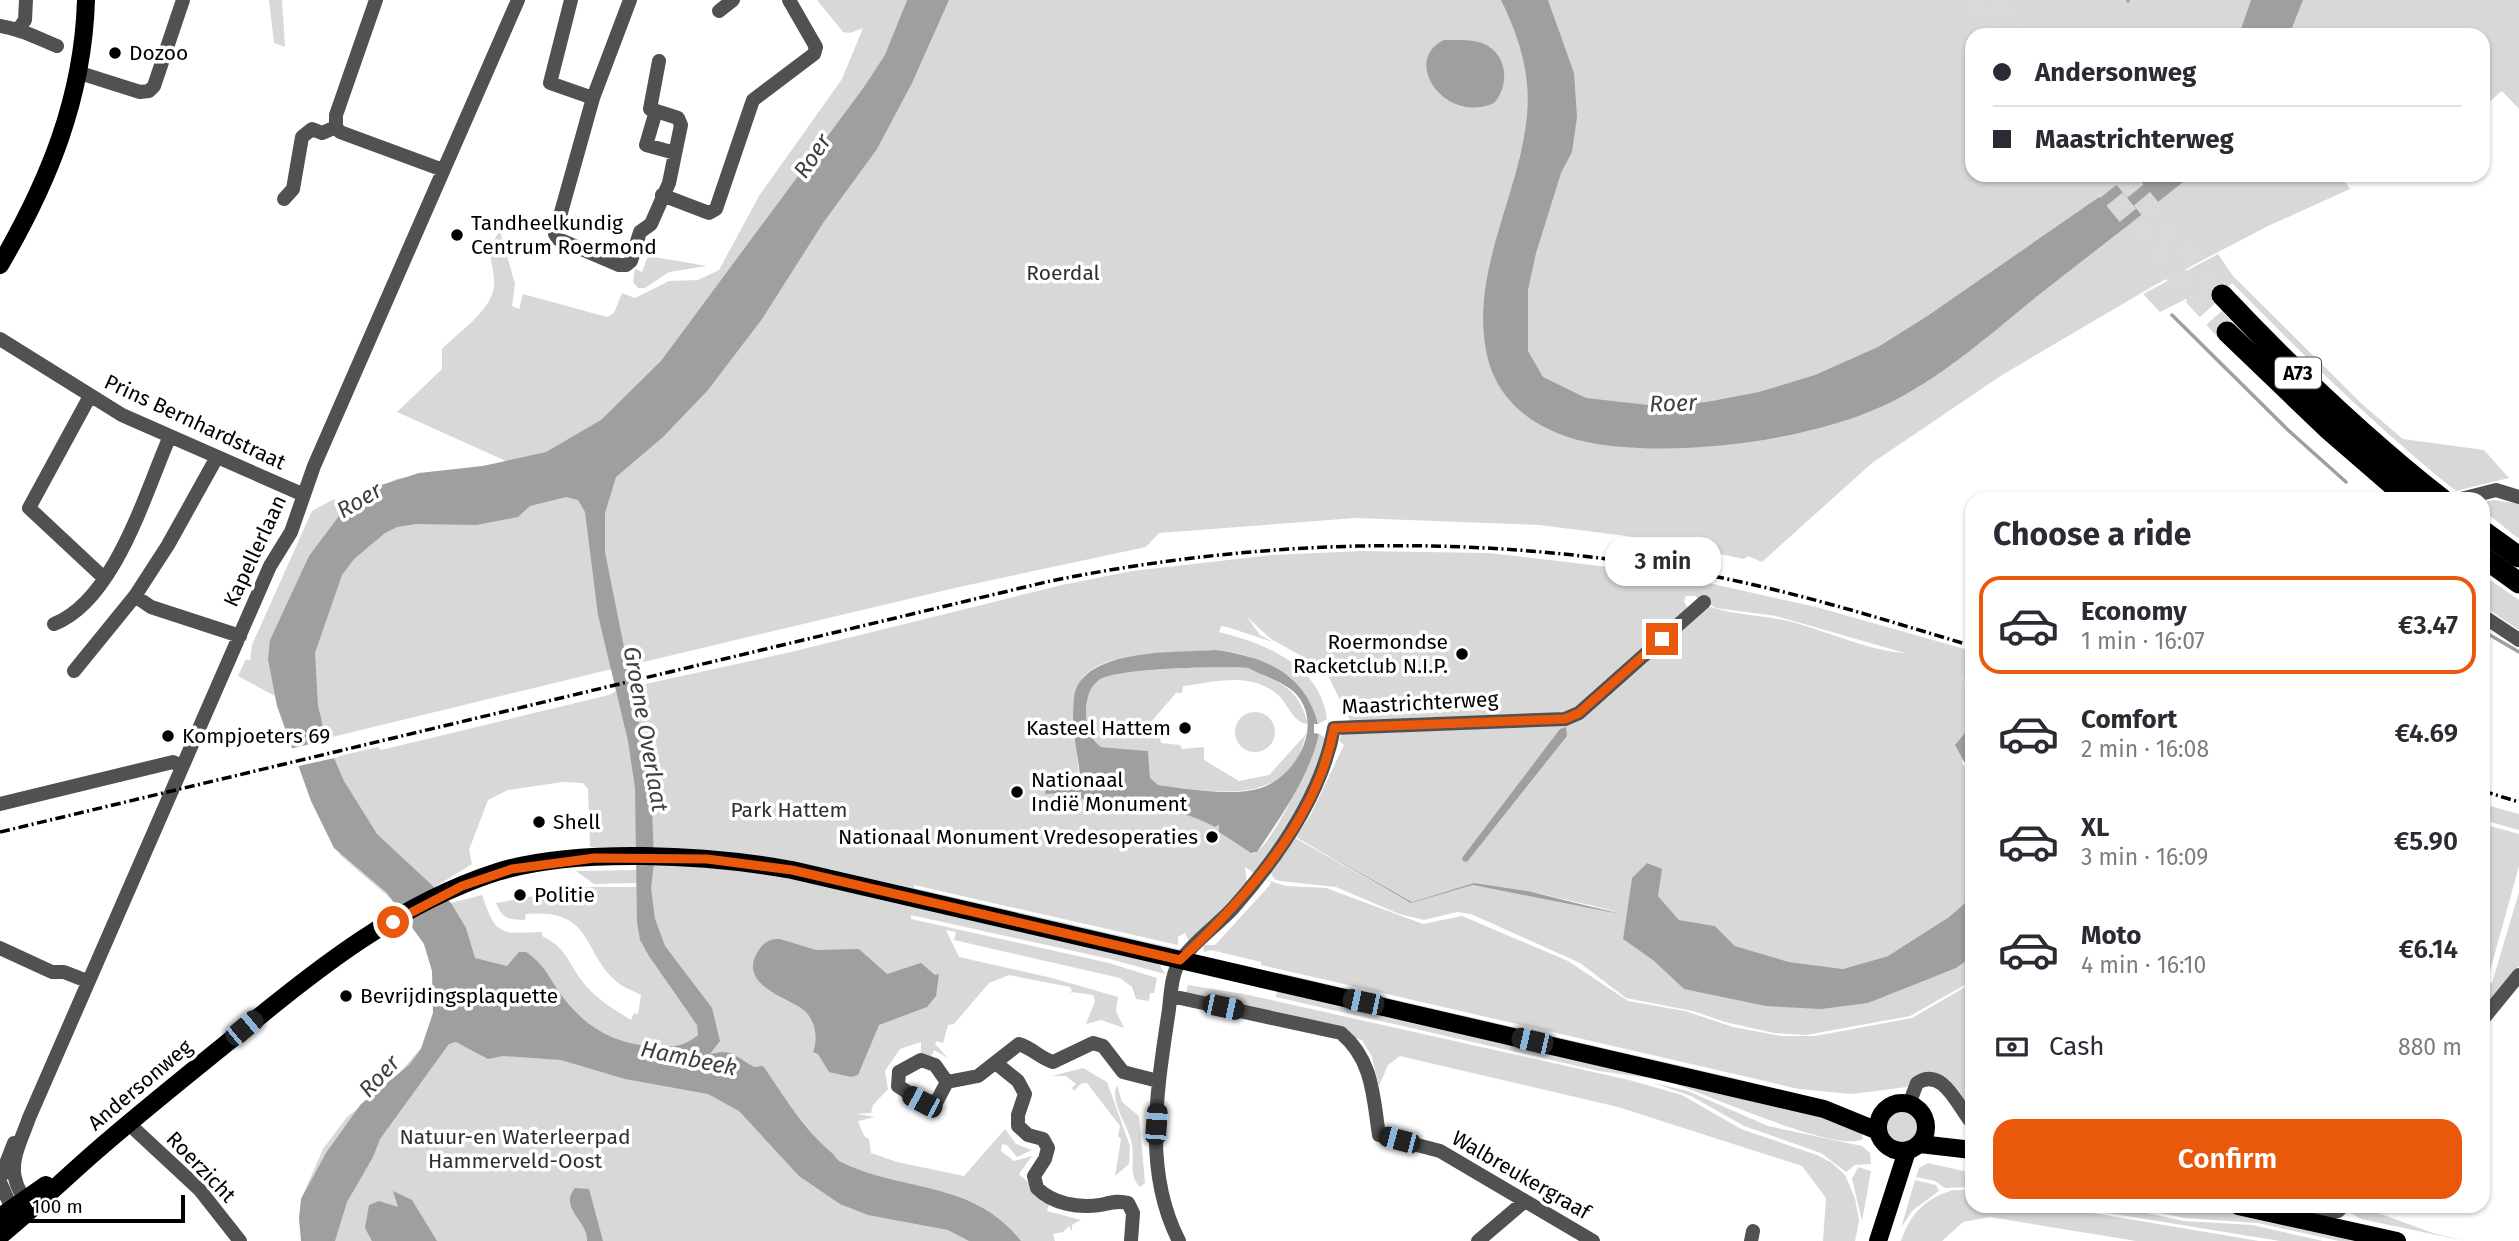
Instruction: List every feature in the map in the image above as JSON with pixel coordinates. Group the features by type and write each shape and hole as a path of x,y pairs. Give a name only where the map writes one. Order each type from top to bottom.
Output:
{"highway":[{"name":"A73","path":"2222,295 2280,356 2434,492"},
{"name":"A73","path":"2227,332 2326,428 2401,492"},
{"path":"2490,536 2519,557"},
{"path":"2490,562 2519,583"}],"main road":[{"path":"0,265 26,222 58,151 80,73 86,0"},
{"name":"Andersonweg","path":"0,1236 16,1210 93,1154 298,985 354,944 452,891 512,869 595,858 701,859 792,870 1180,960"},
{"path":"1180,960 1824,1109 1867,1113 1884,1111 1895,1104 1909,1104 1919,1110 1927,1124 1942,1135 1965,1145"},
{"path":"1824,1109 1878,1131 1888,1147 1883,1220"},
{"path":"1878,1131 1884,1111"},
{"path":"1878,1241 1883,1220 1913,1148 1927,1124"},
{"path":"1888,1147 1965,1148"},
{"path":"2270,1213 2398,1241"}],"street":[{"path":"20,27 26,20 26,0"},
{"path":"80,73 140,92 149,91 154,86 183,0"},
{"path":"376,0 336,115 336,127 340,132 443,170"},
{"name":"Kapellerlaan","path":"16,1210 17,1185 13,1169 29,1118 181,766 270,566 290,531 518,0"},
{"path":"571,0 550,83 593,98"},
{"path":"630,0 593,98 555,234 558,239 625,265 631,261 640,232 651,224 668,183 681,125 678,118 650,109 659,61"},
{"path":"719,11 733,0"},
{"path":"662,195 713,212 752,100 814,54 816,47 789,0"},
{"path":"0,26 20,27 27,34 57,46"},
{"path":"656,111 646,145 675,153"},
{"path":"284,199 293,189 302,137 312,130 322,133 336,127"},
{"name":"Prins Bernhardstraat","path":"0,340 90,397 170,436 304,495"},
{"path":"90,397 29,508 104,578"},
{"path":"54,624 74,614 118,557 170,436"},
{"path":"74,671 135,596 168,545 217,457"},
{"path":"2488,492 2496,490 2519,496"},
{"path":"135,596 151,607 240,636"},
{"name":"Maastrichterweg","path":"1180,960 1233,908 1290,832 1329,752 1334,728 1565,719 1579,713 1704,602"},
{"path":"2490,621 2519,640"},
{"path":"0,804 173,762 181,766"},
{"path":"0,948 52,972 64,972 87,981"},
{"path":"1179,1241 1165,1206 1154,1145 1158,1081 1171,996 1180,960"},
{"path":"2490,1010 2519,975"},
{"name":"Walbreukergraaf","path":"1171,996 1341,1033 1353,1044 1369,1069 1379,1135 1440,1151 1593,1241"},
{"path":"947,1082 978,1076 1019,1044 1028,1047 1039,1058 1053,1062 1093,1043 1103,1046 1123,1072 1158,1081"},
{"path":"996,1063 1018,1081 1026,1094 1018,1115 1018,1126 1028,1135 1043,1139 1048,1148 1045,1159 1034,1176 1037,1188 1057,1202 1096,1206 1121,1201 1128,1203 1133,1213 1131,1241"},
{"path":"1909,1104 1917,1083 1927,1078 1936,1079 1948,1089 1965,1113"},
{"name":"Kapellerlaan","path":"16,1210 0,1181 8,1153 29,1118"},
{"name":"Roerzicht","path":"129,1124 199,1189 235,1239"},
{"path":"1478,1241 1525,1201"}],"green space":[{"path":"269,0 282,0 285,47 274,43"},
{"path":"817,0 907,0 902,11 909,0 2519,0 2519,109 2502,91 2490,101 2490,28 1965,28 1965,182 2345,182 2350,189 2268,226 2155,285 2002,375 1872,463 1762,562 1748,556 1744,559 1642,538 1539,525 1356,518 1159,533 1146,547 959,587 631,665 636,686 791,652 1062,585 1132,571 1273,555 1362,551 1489,553 1668,574 1816,607 1965,649 1965,680 1957,678 1965,681 1965,746 1962,763 1965,767 1965,903 1949,917 1888,956 1843,969 1789,962 1735,946 1715,926 1679,920 1658,896 1647,863 1632,879 1623,939 1654,961 1684,989 1956,968 1965,962 1965,985 1910,1016 1806,1035 1774,1033 1725,1022 1693,1011 1626,998 1580,963 1471,914 1457,912 1424,920 1399,914 1336,887 1274,879 1269,868 1273,871 1295,838 1411,903 1473,885 1620,912 1528,891 1474,883 1412,902 1296,837 1311,814 1344,745 1339,741 1342,733 1568,719 1707,606 1727,611 1792,622 1864,645 1905,653 1776,616 1716,608 1695,596 1686,596 1684,601 1688,609 1579,707 1567,712 1351,723 1325,669 1271,639 1247,617 1260,635 1273,642 1227,627 1221,626 1219,632 1272,650 1302,671 1323,700 1327,719 1318,724 1303,695 1272,668 1242,654 1211,651 1136,656 1107,662 1082,678 1073,707 1081,799 1116,801 1183,813 1215,827 1220,825 1220,832 1253,854 1262,847 1282,818 1319,734 1326,738 1323,754 1309,790 1287,826 1254,873 1245,867 1247,884 1190,943 1185,933 1178,937 1178,945 914,885 914,888 1182,950 1116,952 1159,964 1165,974 1110,959 911,915 911,919 1109,963 1157,978 1149,1001 1136,999 1132,987 1120,978 954,940 956,932 946,930 959,957 1052,978 1118,997 1116,1011 1124,1028 1101,1020 1086,1024 1095,1001 1093,995 1072,992 1064,997 1072,991 1070,987 1009,975 989,983 954,1024 948,1025 943,1043 937,1041 935,1044 948,1058 934,1050 930,1059 921,1056 921,1042 900,1049 885,1071 888,1089 873,1105 871,1113 856,1114 875,1117 858,1121 864,1136 869,1139 871,1153 897,1162 964,1176 1005,1129 1016,1144 1032,1150 1017,1157 1007,1145 1002,1144 1001,1151 1014,1161 1032,1156 1019,1174 1050,1202 1047,1211 1081,1220 1072,1225 1072,1231 1069,1226 1063,1232 1053,1234 1055,1241 301,1241 301,1199 323,1149 347,1117 394,1079 421,1048 433,1013 432,970 424,944 391,899 340,855 275,696 238,676 246,659 250,661 252,645 312,511 334,499 341,508 351,498 355,501 396,479 508,462 397,412 442,369 442,349 481,313 487,304 494,286 489,247 500,231 515,284 512,306 519,309 523,294 607,317 614,313 622,293 635,298 669,281 698,280 719,270 759,196 842,79 863,28 850,33 843,32","holes":["612,669 616,691 609,695 381,750 378,747 335,757 318,719 321,719 328,738","1567,736 1467,862 1462,858","563,782 583,783 588,789 590,847 636,847 637,870 576,871 594,884 637,883 636,887 582,887 496,903 501,912 510,919 525,920 526,914 549,914 565,918 576,926 608,973 621,985 641,995 638,1014 634,1013 631,1020 591,991 563,952 542,936 542,932 517,933 502,930 491,918 482,895 451,903 435,887 472,864 469,850 488,800 508,790"]},
{"path":"2218,254 2233,276 2363,405 2403,439 2484,450 2509,478 2456,491 2397,442 2341,390 2232,283 2200,312 2186,299 2160,312 2143,294"},
{"path":"648,256 707,266 669,272 645,288 638,288 633,282 635,269 642,272"},
{"path":"2490,501 2519,504 2519,539 2490,516"},
{"path":"2490,580 2519,600 2519,630 2490,611"},
{"path":"1248,668 1287,688 1299,701 1308,724 1295,717 1282,699 1267,688 1256,683 1232,680 1183,686 1182,693 1176,693 1151,722 1159,731 1161,743 1180,745 1182,749 1204,747 1204,760 1239,781 1269,775 1306,734 1294,765 1281,777 1265,785 1249,790 1212,791 1158,785 1150,780 1148,751 1101,747 1090,733 1086,714 1087,700 1092,687 1099,680 1147,670"},
{"path":"1255,712 1269,718 1275,732 1269,746 1255,752 1241,746 1235,732 1241,718"},
{"path":"2490,806 2519,814 2519,830 2490,822"},
{"path":"2490,826 2519,834 2519,866 2490,971"},
{"path":"1261,878 1286,886 1326,888 1423,924 1462,916 1568,961 1628,1001 1685,1011 1733,1027 1782,1036 1815,1036 1912,1018 1965,987 1965,1101 1950,1082 1935,1073 1916,1075 1907,1087 1851,1094 1799,1089 1261,965 1261,962 1211,950 1204,952 1203,945 1215,945 1271,882"},
{"path":"2519,892 2519,966 2490,1002 2490,983"},
{"path":"1280,973 1738,1079 1777,1089 1280,977"},
{"path":"1188,985 1244,994 1629,1080 1682,1095 1741,1129 1817,1155 1832,1163 1845,1175 1855,1198 1859,1221 1855,1241 1823,1241 1826,1198 1802,1166 1618,1107 1400,1056 1388,1065 1379,1086 1372,1057 1362,1040 1186,993"},
{"path":"1277,989 1630,1071 1649,1078 1599,1071 1276,997"},
{"path":"1083,1068 1107,1082 1130,1146 1129,1164 1115,1176 1121,1139 1118,1136 1120,1126 1087,1083 1082,1083 1074,1091 1072,1088 1076,1084 1066,1076 1052,1076"},
{"path":"1666,1081 1818,1115 1862,1133 1863,1139 1848,1141 1826,1138 1798,1130"},
{"path":"1653,1083 1688,1091 1768,1126 1862,1146 1870,1153 1871,1164 1855,1165 1846,1172 1821,1153 1744,1126 1691,1096"},
{"path":"1117,1085 1122,1102 1139,1116 1145,1183 1140,1187 1133,1173 1130,1137 1116,1099"},
{"path":"1903,1111 1914,1116 1919,1127 1914,1138 1903,1143 1892,1138 1887,1127 1892,1116"},
{"path":"1928,1163 1965,1171 1965,1187 1945,1188 1935,1181 1916,1177 1919,1168"},
{"path":"1858,1167 1871,1171 1862,1221 1852,1179"},
{"path":"1915,1180 1936,1185 1939,1191 1912,1211 1901,1228"},
{"path":"1965,1190 1965,1213 2093,1213 2259,1241 2136,1241 1990,1217 1963,1222 1942,1241 1901,1241 1920,1208 1944,1193"},
{"path":"2108,1213 2146,1213 2184,1221 2252,1225 2323,1241 2280,1241"},
{"path":"2161,1213 2245,1213 2367,1241 2339,1241 2258,1223 2184,1218"},
{"path":"2351,1213 2378,1213 2433,1233 2465,1241 2361,1219"}],"water":[{"path":"907,0 949,0 912,83 877,149 823,223 762,319 708,390 663,437 616,477 605,513 605,552 651,782 654,863 651,888 655,919 665,946 712,1008 720,1041 710,1054 729,1053 754,1067 763,1066 803,1123 839,1161 863,1171 958,1197 981,1207 1002,1221 1021,1241 969,1241 948,1230 868,1215 840,1204 799,1176 739,1111 708,1094 625,1079 561,1060 503,1056 488,1059 456,1042 449,1044 380,1139 373,1157 347,1202 335,1241 301,1241 301,1199 326,1153 361,1104 409,1065 421,1049 433,1013 432,971 424,944 387,893 334,848 311,801 277,706 268,659 270,640 309,556 342,512 375,487 419,473 483,466 546,452 601,420 661,361 885,55","holes":["566,497 578,500 585,512 598,615 628,741 635,788 637,922 640,940 697,1025 698,1035 676,1046 637,1044 597,1030 576,1012 540,964 526,952 519,952 507,966 475,958 466,928 451,903 377,834 344,781 327,742 318,706 315,653 342,575 354,559 385,533 397,527 416,524 476,525 518,517 530,506"]},
{"path":"1501,0 1548,0 1574,73 1577,117 1572,152 1561,173 1536,253 1528,290 1528,351 1543,377 1586,398 1657,406 1707,402 1759,392 1815,375 1878,347 1926,317 2121,182 2183,182 1964,356 1885,405 1819,428 1743,443 1704,447 1630,448 1577,440 1559,434 1525,415 1500,387 1491,370 1486,350 1483,320 1485,290 1498,232 1516,174 1527,115 1525,71 1513,28"},
{"path":"2251,0 2303,0 2292,28 2241,28"},
{"path":"1444,40 1482,43 1497,54 1504,70 1504,79 1503,87 1494,103 1476,107 1459,105 1445,98 1434,87 1428,75 1427,61 1432,49"},
{"path":"1215,650 1250,657 1280,670 1303,692 1312,706 1318,724 1314,724 1314,733 1319,734 1302,780 1257,852 1251,853 1219,832 1219,825 1215,827 1182,813 1133,803 1081,799 1081,792 1045,794 1046,790 1081,789 1073,721 1074,699 1080,682 1093,670 1111,661 1132,656","holes":["1248,668 1296,694 1304,706 1307,720 1307,734 1295,761 1286,773 1261,788 1223,792 1158,785 1150,778 1148,751 1101,747 1090,733 1086,705 1092,687 1099,680 1147,670"]},
{"path":"1566,727 1567,736 1467,862 1463,861 1462,858 1560,729"},
{"path":"1965,733 1965,763 1955,745"},
{"path":"1296,837 1412,902 1474,883 1528,891 1620,914 1473,885 1411,903"},
{"path":"1647,863 1662,869 1658,896 1679,920 1715,926 1735,946 1789,962 1843,969 1888,956 1949,917 1965,903 1965,962 1956,968 1868,1003 1821,1009 1766,1006 1684,989 1654,961 1623,939 1632,878"},
{"path":"780,939 816,950 859,949 887,974 921,963 935,975 939,974 936,996 927,1007 879,1025 858,1075 851,1077 829,1072 818,1054 813,1052 815,1032 806,1012 767,989 754,972 754,960 761,947 769,941"},
{"path":"575,1188 589,1189 603,1241 587,1241 584,1228 570,1202"},
{"path":"393,1191 412,1200 437,1241 372,1241 365,1228 369,1205 379,1201 398,1207"}],"pier":[{"path":"332,739 339,757 294,767 289,749"}],"waterway":[{"path":"2172,315 2288,430 2346,482"},
{"path":"2490,635 2519,652"}],"tunnel":[{"path":"1972,0 1990,28"},
{"path":"1996,0 2014,28"},
{"path":"2101,182 2182,282 2227,332"},
{"path":"2128,182 2222,295"}],"railway":[{"path":"0,832 1046,582 1206,556 1287,549 1449,546 1610,559 1762,587 1965,644"},
{"path":"2490,793 2519,802"}],"place":[{"name":"Dozoo","path":"115,53"},
{"name":"Tandheelkundig Centrum Roermond","path":"457,235"},
{"name":"Roermondse Racketclub N.I.P.","path":"1462,654"},
{"name":"Kasteel Hattem","path":"1185,728"},
{"name":"Kompjoeters 69","path":"168,736"},
{"name":"Nationaal Indië Monument","path":"1017,792"},
{"name":"Shell","path":"539,822"},
{"name":"Nationaal Monument Vredesoperaties","path":"1212,837"},
{"name":"Politie","path":"520,895"},
{"name":"Bevrijdingsplaquette","path":"346,996"}],"route":[{"path":"393,922 462,886 512,869 556,861 595,858 707,859 792,870 1180,960 1233,908 1290,832 1307,804 1329,752 1334,728 1565,719 1579,713 1662,639"}],"water label":[{"name":"Roer","path":"812,156"},
{"name":"Roer","path":"1673,403"},
{"name":"Roer","path":"359,500"},
{"name":"Groene Overlaat","path":"646,729"},
{"name":"Hambeek","path":"689,1058"},
{"name":"Roer","path":"379,1076"}],"park label":[{"name":"Roerdal","path":"1063,273"},
{"name":"Park Hattem","path":"789,810"},
{"name":"Natuur-en Waterleerpad Hammerveld-Oost","path":"515,1149"}]}
